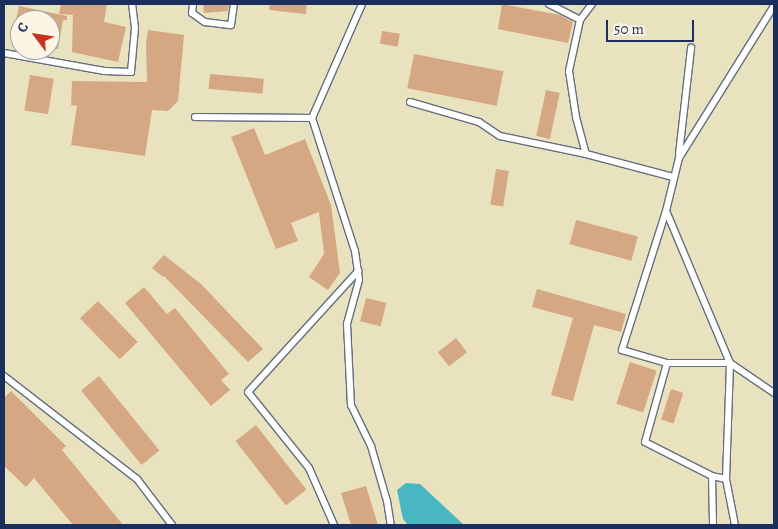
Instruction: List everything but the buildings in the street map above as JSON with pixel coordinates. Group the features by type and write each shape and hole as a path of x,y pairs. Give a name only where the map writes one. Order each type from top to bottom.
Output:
{"lane":[{"path":"4,53 104,71 131,72 135,28 132,4"},
{"path":"193,4 192,13 205,22 231,25 234,4"},
{"path":"362,4 312,118 355,251 359,280 347,324 351,405 371,446 391,525"},
{"path":"549,4 580,20"},
{"path":"586,154 576,117 569,71 580,20 592,4"},
{"path":"679,158 774,6"},
{"path":"691,48 679,158 666,210 622,350 668,363 730,363 774,393"},
{"path":"410,102 478,122 500,136 586,154 673,177"},
{"path":"195,118 312,118"},
{"path":"666,210 730,363 726,479 735,525"},
{"path":"334,525 309,468 248,392 358,271"},
{"path":"668,363 645,442 712,476 726,479"},
{"path":"4,376 137,479 172,525"},
{"path":"712,476 713,525"}],"water":[{"path":"406,483 420,484 464,525 408,525 403,519 397,490"}]}
